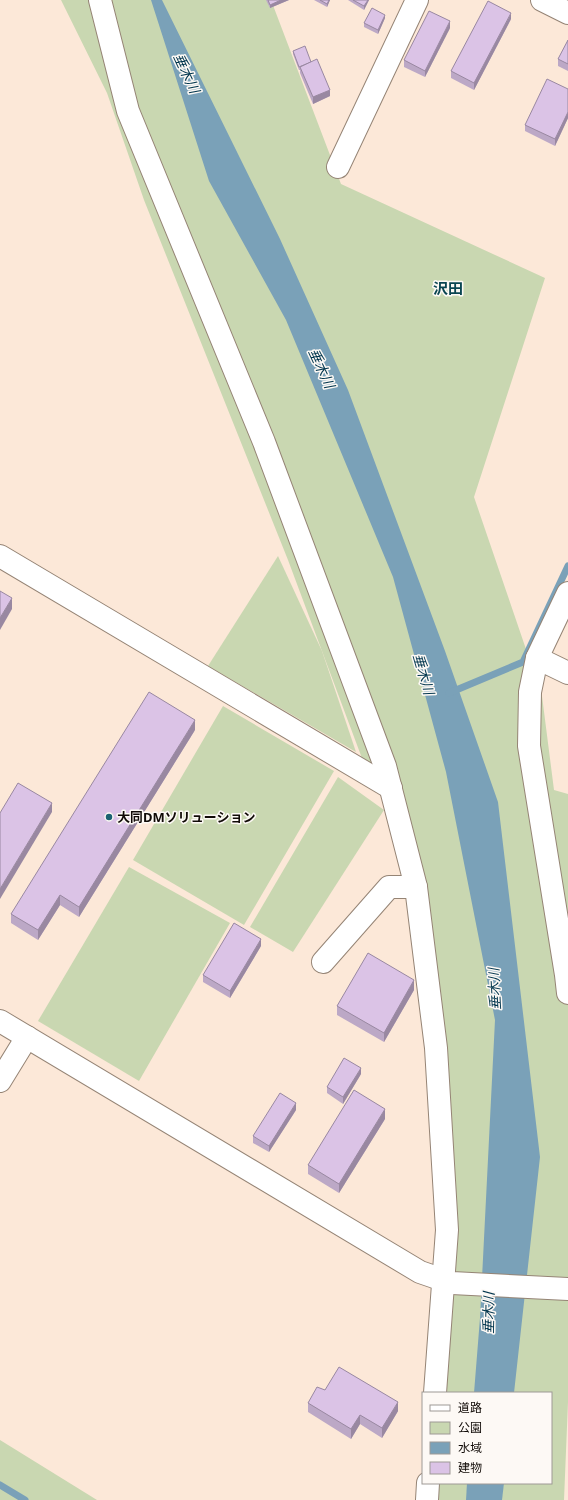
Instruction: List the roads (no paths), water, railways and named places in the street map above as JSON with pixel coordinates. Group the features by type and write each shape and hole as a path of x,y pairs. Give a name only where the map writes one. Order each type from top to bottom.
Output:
{"street":[{"path":"100,0 128,110 264,442 385,766 416,887 436,1048 447,1230 447,1281 435,1392"},
{"path":"338,167 417,0"},
{"path":"542,0 568,13"},
{"path":"0,556 391,788"},
{"path":"568,593 537,658 530,692 529,746 568,993"},
{"path":"537,658 568,673"},
{"path":"323,962 389,887 416,887"},
{"path":"0,1021 420,1272 447,1281 567,1289"},
{"path":"0,1081 27,1037"},
{"path":"427,1500 428,1484"}],"water":[{"name":"垂木川","path":"151,0 162,0 280,239 348,390 445,651 498,802 540,1157 514,1392 474,1392 480,1318 495,1020 446,772 393,577 286,320 209,181"},
{"path":"467,1484 504,1484 502,1500 466,1500"}],"waterway":[{"path":"449,693 523,662 568,566"},
{"path":"0,1485 25,1500"}],"place":[{"name":"大同DMソリューション","path":"109,817"}],"district":[{"name":"沢田","path":"448,288"}]}
